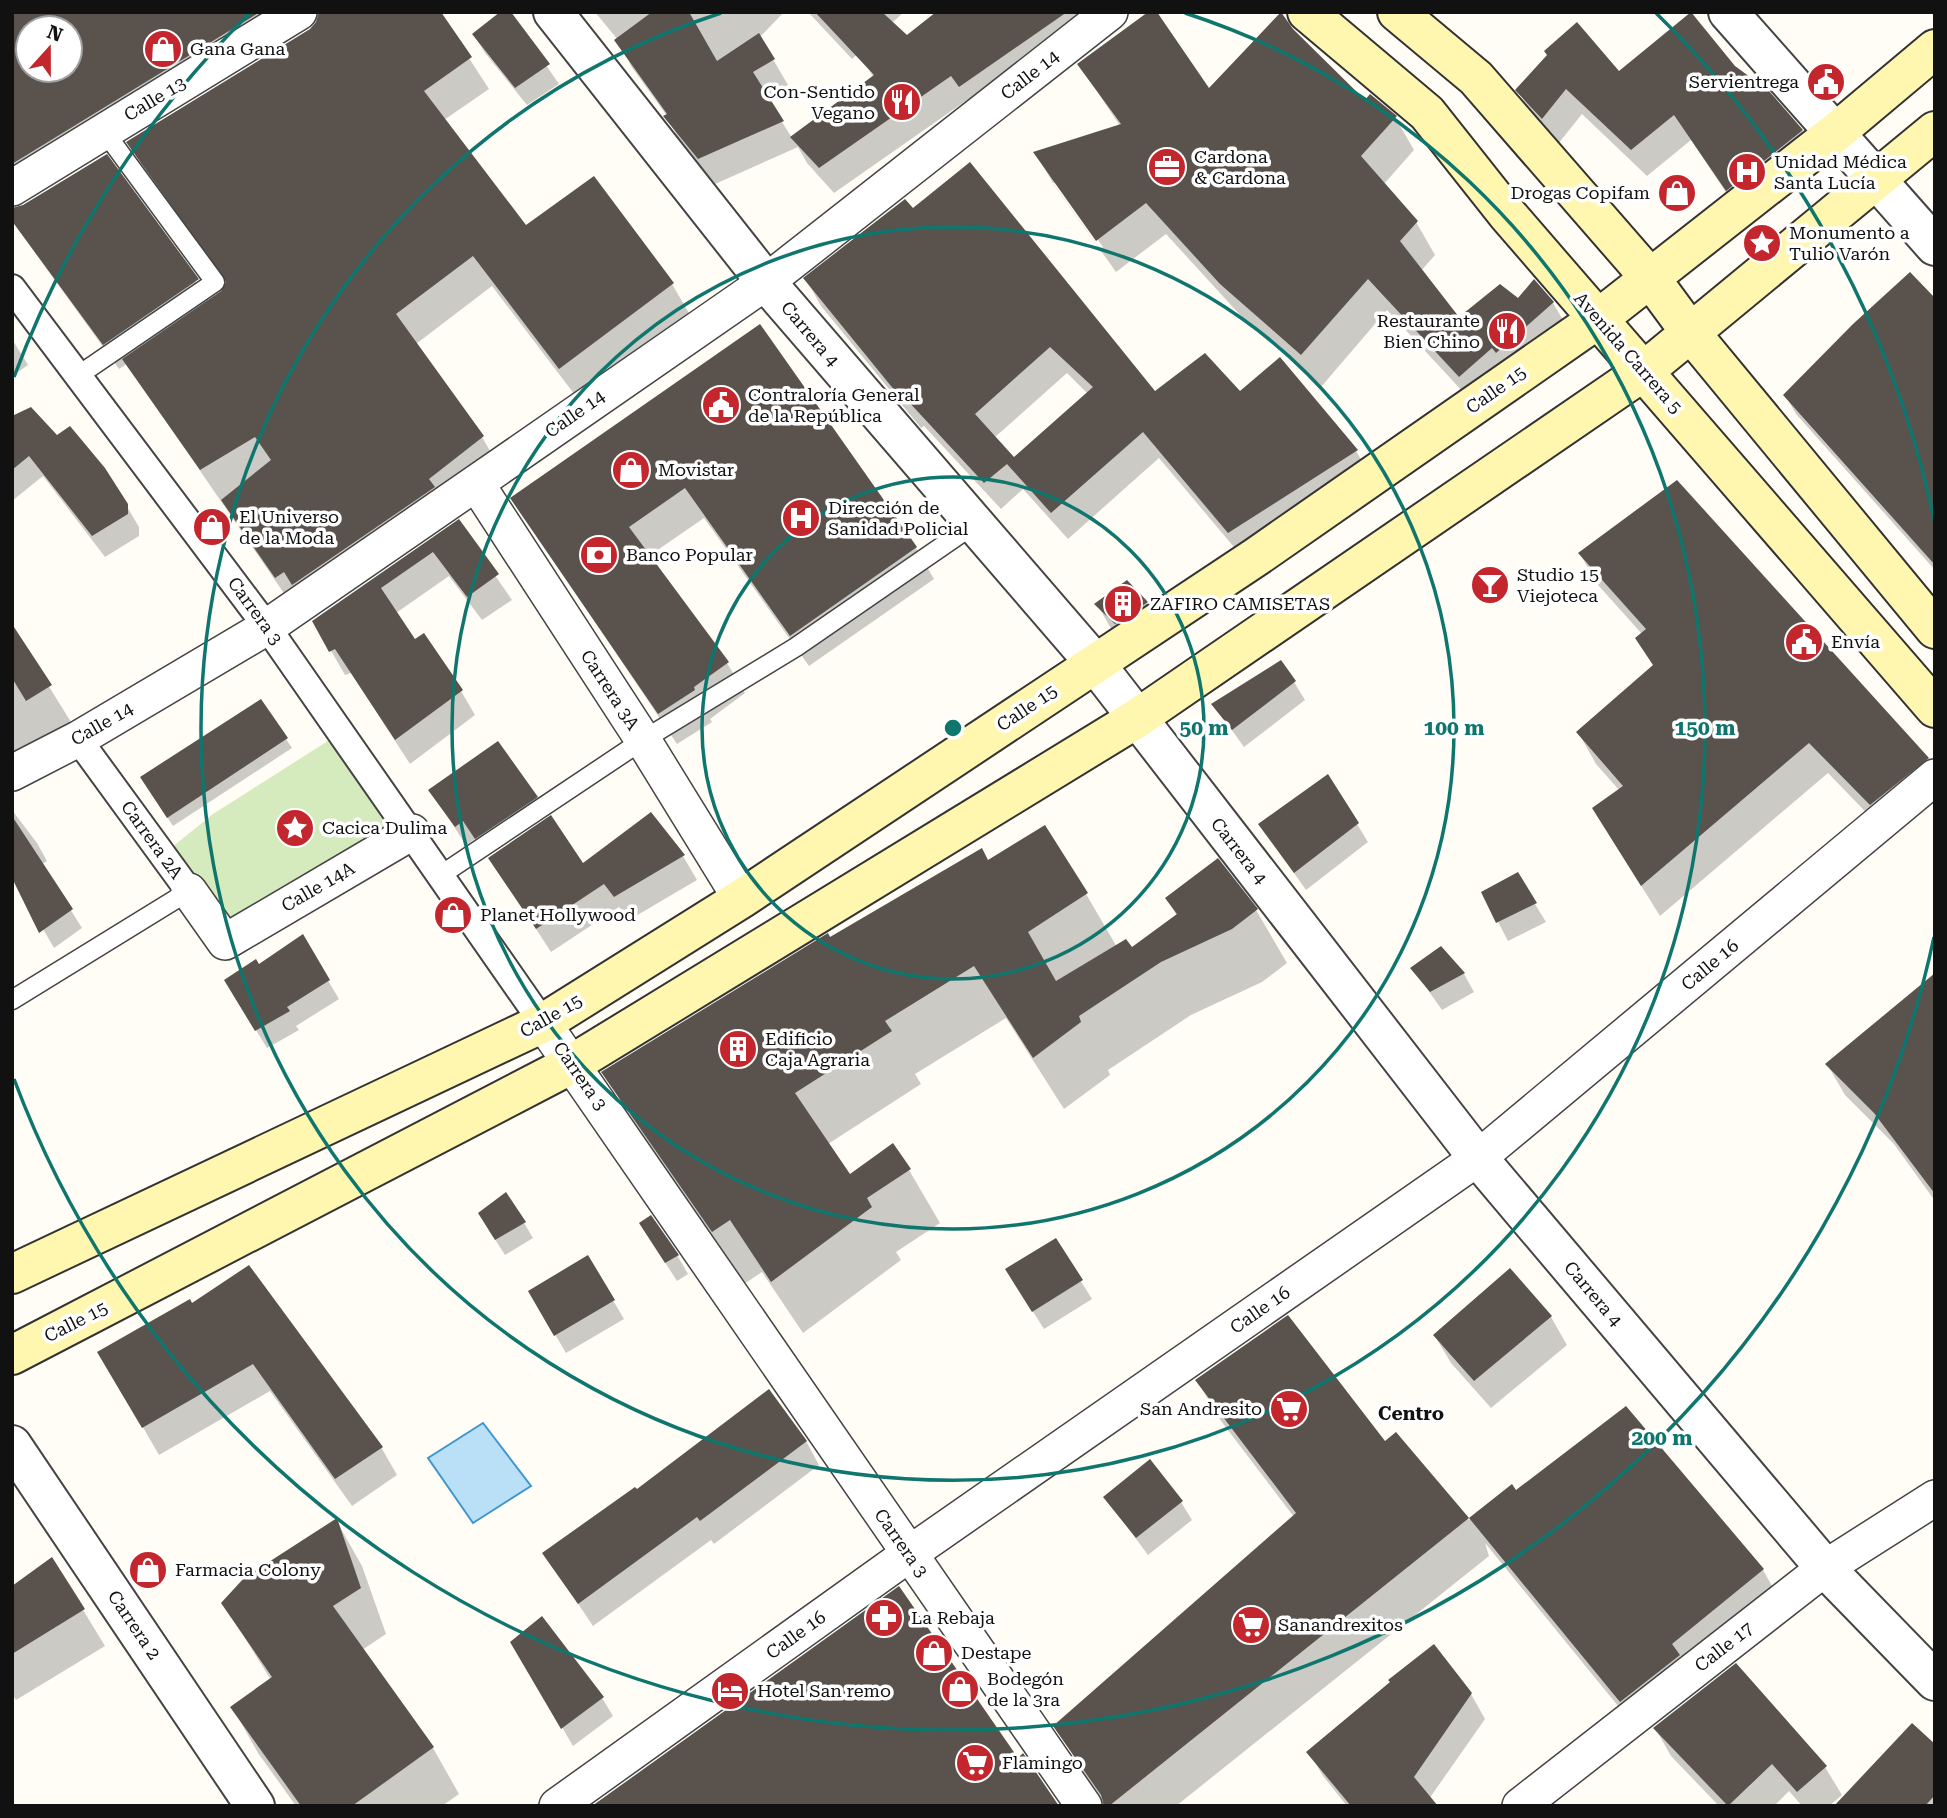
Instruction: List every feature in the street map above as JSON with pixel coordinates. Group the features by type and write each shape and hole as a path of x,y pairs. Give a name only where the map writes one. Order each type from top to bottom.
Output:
{"main road":[{"name":"Avenida Carrera 5","path":"1307,12 1427,113 1507,214 1935,708"},
{"path":"1397,12 1476,78 1651,279 1690,332 1935,629"},
{"name":"Calle 15","path":"12,1274 543,1023 741,899 1094,662 1256,557 1598,319 1835,133 1935,49"},
{"name":"Calle 15","path":"12,1354 572,1064 1136,719 1644,371 1935,131"}],"street":[{"name":"Calle 13","path":"12,188 299,12"},
{"name":"Carrera 4","path":"553,12 766,282 1094,662 1478,1158 1825,1568 1935,1681"},
{"name":"Calle 14","path":"12,773 78,739 267,627 476,483 766,282 1110,12"},
{"path":"1728,12 1935,246"},
{"name":"Carrera 3","path":"12,288 267,627 412,832 1084,1806"},
{"name":"Carrera 3A","path":"476,483 643,740 741,899"},
{"name":"Carrera 2A","path":"78,739 225,942"},
{"name":"Calle 16","path":"557,1806 909,1554 1478,1158 1935,777"},
{"name":"Calle 14A","path":"225,942 412,832"},
{"name":"Carrera 2","path":"12,1445 255,1806"},
{"name":"Calle 17","path":"1520,1806 1825,1568 1935,1498"}],"lane":[{"path":"79,375 215,282 104,131"},
{"path":"441,876 643,740 796,647 973,525"},
{"path":"12,1000 189,891"}],"green space":[{"path":"342,732 408,827 226,936 166,852 213,814"}],"water":[{"path":"483,1423 531,1486 473,1523 428,1458"}],"building":[{"path":"12,12 260,12 12,164"},
{"path":"319,12 441,12 472,57 424,91 526,225 594,176 674,283 559,369 473,256 396,314 484,436 429,479 435,487 292,585 284,572 275,578 221,500 271,460 255,437 200,470 122,359 221,291 226,282 126,142 310,29"},
{"path":"500,12 511,12 550,64 515,88 472,34"},
{"path":"652,12 689,12 717,61 759,33 775,59 753,72 784,121 698,159 663,116 667,114 614,40"},
{"path":"815,12 882,12 907,35 936,12 1067,12 959,87 951,76 819,168 790,137 874,75"},
{"path":"1148,12 1157,12 1209,88 1281,12 1293,29 1365,100 1370,94 1397,116 1361,156 1418,221 1400,241 1459,317 1500,284 1518,298 1534,279 1554,302 1496,353 1492,348 1459,377 1368,279 1301,355 1220,284 1146,203 1096,241 1033,152 1121,124 1077,64"},
{"path":"1691,12 1735,66 1769,91 1803,130 1726,191 1674,115 1631,150 1566,89 1542,119 1515,90 1547,55 1544,51 1577,22 1619,71"},
{"path":"107,154 199,279 103,345 12,221 12,208 23,205"},
{"path":"970,162 1155,391 1205,353 1240,391 1280,357 1358,450 1228,533 1143,432 1051,513 1007,464 984,483 907,400 904,402 803,278 905,199 913,208","holes":["1050,347 1093,387 1014,457 975,414"]},
{"path":"1910,272 1935,298 1935,565 1783,395 1853,324"},
{"path":"760,324 917,547 790,636 685,488 629,527 729,662 694,687 695,690 658,714 510,498"},
{"path":"31,407 57,435 70,426 105,468 128,504 128,514 92,536 29,456 12,470 12,416"},
{"path":"1677,480 1929,758 1870,805 1809,743 1641,886 1592,808 1623,786 1576,732 1653,665 1635,638 1646,629 1578,553"},
{"path":"459,519 499,574 467,597 433,552 381,588 415,639 424,633 463,690 395,740 335,649 329,652 312,621"},
{"name":"ZAFIRO CAMISETAS","path":"1127,580 1148,602 1115,624 1094,604"},
{"path":"12,624 52,685 26,701 12,678"},
{"path":"1281,660 1296,681 1232,730 1211,704"},
{"path":"261,699 288,738 167,818 140,777"},
{"path":"498,741 538,797 475,839 463,821 455,827 428,790"},
{"path":"1328,774 1359,823 1294,873 1258,824"},
{"path":"651,812 685,855 614,897 604,884 536,929 488,858 551,815 583,863"},
{"path":"12,816 73,909 39,933 12,878"},
{"path":"1045,825 1088,893 1028,932 1056,981 1126,939 1132,947 1177,914 1165,898 1218,858 1258,909 1232,929 1161,962 1079,1016 1081,1022 1033,1058 974,966 885,1021 892,1031 795,1093 850,1174 893,1143 911,1169 867,1198 872,1207 771,1282 730,1220 712,1232 601,1072 828,933 830,937 982,848 988,860"},
{"path":"1518,872 1537,903 1496,923 1481,892"},
{"path":"303,934 330,980 287,1007 290,1011 255,1031 224,980 256,959 259,964"},
{"path":"1441,946 1465,973 1430,992 1410,968"},
{"path":"1935,973 1935,1194 1874,1113 1825,1064"},
{"path":"506,1192 526,1222 495,1240 478,1213"},
{"path":"651,1215 679,1255 665,1263 639,1223"},
{"path":"1056,1238 1083,1280 1032,1312 1005,1269"},
{"path":"588,1255 615,1300 554,1336 528,1291"},
{"path":"249,1265 383,1447 335,1479 253,1364 142,1428 97,1352 190,1299 192,1303"},
{"path":"1510,1268 1552,1316 1474,1381 1433,1335"},
{"name":"Sanandrexitos","path":"1288,1315 1385,1441 1396,1432 1469,1518 1109,1806 1104,1806 1101,1795 1053,1726 1296,1513 1195,1380"},
{"path":"769,1389 807,1441 700,1521 697,1517 578,1604 542,1553 635,1487 637,1489"},
{"path":"1626,1406 1764,1569 1672,1644 1680,1655 1620,1702 1469,1518 1512,1484 1516,1490"},
{"path":"1150,1459 1183,1501 1136,1538 1103,1497"},
{"path":"337,1518 361,1588 333,1606 434,1747 352,1806 301,1806 230,1707 272,1677 221,1603 244,1578"},
{"path":"52,1557 85,1609 12,1654 12,1586"},
{"path":"899,1586 1018,1758 1023,1753 1059,1806 592,1806"},
{"path":"542,1616 604,1697 561,1729 510,1642"},
{"path":"1434,1644 1472,1693 1414,1777 1438,1806 1351,1806 1306,1752 1390,1682 1388,1680"},
{"path":"1736,1663 1827,1766 1797,1792 1772,1764 1728,1806 1653,1728"},
{"path":"1912,1723 1935,1744 1935,1795 1925,1806 1834,1806"}],"place":[{"name":"Gana Gana","path":"163,49"},
{"name":"Servientrega","path":"1826,82"},
{"name":"Con-Sentido Vegano","path":"902,102"},
{"name":"Cardona & Cardona","path":"1167,167"},
{"name":"Unidad Médica Santa Lucía","path":"1747,172"},
{"name":"Drogas Copifam","path":"1677,193"},
{"name":"Monumento a Tulio Varón","path":"1762,243"},
{"name":"Restaurante Bien Chino","path":"1507,331"},
{"name":"Contraloría General de la República","path":"721,405"},
{"name":"Movistar","path":"631,470"},
{"name":"Dirección de Sanidad Policial","path":"801,518"},
{"name":"El Universo de la Moda","path":"212,527"},
{"name":"Banco Popular","path":"599,555"},
{"name":"Studio 15 Viejoteca","path":"1490,585"},
{"name":"ZAFIRO CAMISETAS","path":"1123,604"},
{"name":"Envía","path":"1804,642"},
{"name":"Cacica Dulima","path":"295,828"},
{"name":"Planet Hollywood","path":"453,915"},
{"name":"Edificio Caja Agraria","path":"738,1049"},
{"name":"San Andresito","path":"1289,1409"},
{"name":"Farmacia Colony","path":"148,1570"},
{"name":"La Rebaja","path":"884,1618"},
{"name":"Sanandrexitos","path":"1251,1625"},
{"name":"Destape","path":"934,1653"},
{"name":"Bodegón de la 3ra","path":"960,1689"},
{"name":"Hotel San remo","path":"730,1691"},
{"name":"Flamingo","path":"975,1763"}],"district":[{"name":"Centro","path":"1411,1413"}]}
